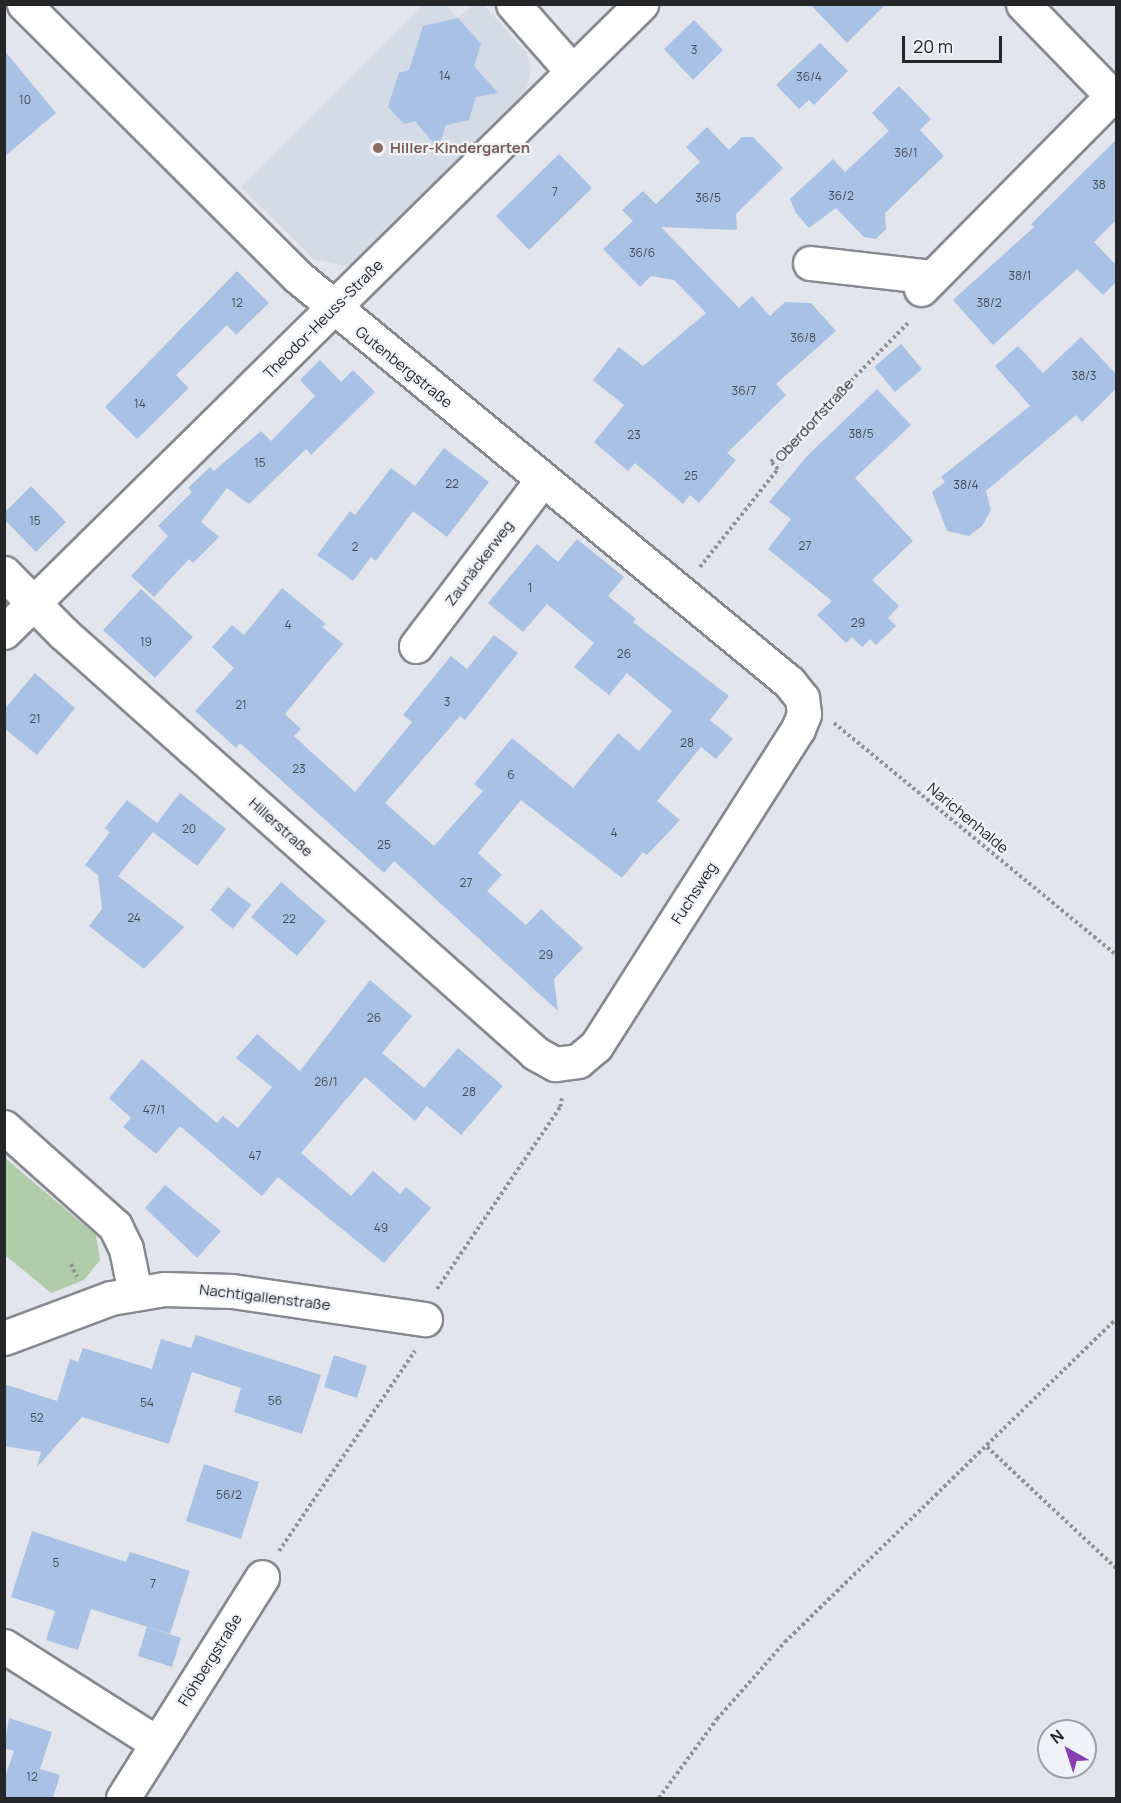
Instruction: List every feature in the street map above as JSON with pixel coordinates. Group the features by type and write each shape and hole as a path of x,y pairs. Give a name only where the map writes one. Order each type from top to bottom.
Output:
{"street":[{"name":"Gutenbergstraße","path":"24,4 335,310 789,682 804,706"},
{"path":"513,4 571,70"},
{"name":"Theodor-Heuss-Straße","path":"4,632 335,310 571,70 641,4"},
{"path":"810,263 926,283 1114,98 1023,4"},
{"name":"Zaunäckerweg","path":"416,646 542,480"},
{"name":"Hillerstraße","path":"4,573 34,604 535,1053 555,1064 567,1064"},
{"name":"Fuchsweg","path":"567,1064 588,1055 596,1047 798,729 804,706"},
{"path":"4,1127 116,1226 126,1249 135,1293"},
{"name":"Nachtigallenstraße","path":"4,1338 89,1305 135,1293 196,1288 425,1320"},
{"name":"Flöhbergstraße","path":"123,1798 262,1577"},
{"path":"4,1646 157,1743"}],"path":[{"name":"Oberdorfstraße","path":"680,592 778,469 771,462 910,321 926,283"},
{"name":"Narichenhalde","path":"804,706 812,705 1116,955"},
{"path":"659,1798 717,1719 762,1667 1116,1319"},
{"path":"987,1447 1116,1568"}],"shaded area":[{"name":"Hiller-Kindergarten","path":"423,5 446,5 458,18 473,5 484,5 526,52 531,67 525,97 360,261 345,266 315,260 241,187"}],"green space":[{"path":"5,1158 96,1235 100,1260 84,1280 51,1293 5,1255"}],"building":[{"path":"810,4 886,4 847,43"},
{"path":"458,18 481,44 474,66 498,93 476,97 469,120 446,125 438,148 415,121 404,124 388,107 399,73 409,70 423,26"},
{"path":"694,20 723,50 693,80 664,49"},
{"path":"820,43 848,71 814,105 809,100 799,109 776,85"},
{"path":"4,50 56,113 4,157"},
{"path":"899,86 931,119 920,130 944,156 885,213 886,229 876,239 864,237 836,208 809,228 796,213 790,199 833,159 845,172 889,131 872,113"},
{"path":"707,127 729,150 742,137 753,137 783,168 736,214 737,230 661,227 739,308 752,296 770,316 785,302 811,303 836,331 776,384 786,395 727,453 736,460 699,503 690,495 683,504 635,463 628,471 594,442 624,405 593,380 619,347 643,366 706,313 674,280 651,276 640,287 603,249 633,221 622,210 643,191 656,204 700,162 686,147"},
{"path":"1116,140 1116,220 1094,242 1116,265 1116,282 1103,295 1077,269 993,345 953,300 1034,227 1031,224"},
{"path":"559,154 592,188 529,250 496,216"},
{"path":"237,271 269,303 236,335 227,325 176,375 189,388 137,439 105,407"},
{"path":"1081,337 1116,374 1116,389 1082,422 1076,415 986,491 991,510 982,526 969,536 947,531 932,492 945,482 941,477 1030,406 995,366 1018,346 1043,373"},
{"path":"901,344 922,369 895,392 874,367"},
{"path":"320,360 341,382 353,370 375,392 311,455 306,449 249,504 227,488 201,522 219,537 193,563 189,559 154,597 131,576 168,536 158,526 192,492 188,488 210,467 214,471 261,431 271,441 315,396 300,380"},
{"path":"877,389 911,425 855,478 913,541 872,580 899,606 888,618 896,626 876,645 870,639 862,647 852,637 846,643 817,615 832,601 768,549 791,519 769,502 807,456"},
{"path":"444,448 489,482 447,537 413,511 376,561 371,557 353,581 317,555 350,511 355,515 391,468 415,486"},
{"path":"31,486 66,522 36,552 4,519 4,513"},
{"path":"577,539 624,577 608,596 636,619 633,622 729,696 710,720 733,739 716,759 701,747 657,801 680,820 647,855 643,852 622,878 521,800 478,853 502,875 487,891 526,925 541,909 583,948 554,979 558,1011 394,861 384,873 240,743 236,748 195,711 234,668 212,647 232,625 244,635 282,588 326,624 322,627 343,644 285,714 301,729 294,736 355,792 412,722 403,715 451,656 467,669 494,635 518,653 465,720 460,716 385,803 434,846 483,791 474,784 512,738 573,788 618,733 639,751 672,711 627,673 609,695 574,667 594,643 547,604 523,632 488,603 537,544 558,562"},
{"path":"141,589 193,637 155,678 103,630"},
{"path":"35,673 75,708 37,755 4,728 4,710"},
{"path":"180,793 226,829 197,866 153,832 118,876 184,927 144,969 89,926 102,909 98,875 85,865 110,832 105,828 127,800 157,823"},
{"path":"281,882 326,921 297,956 251,917"},
{"path":"228,887 251,905 233,929 210,910"},
{"path":"370,980 412,1016 382,1053 424,1088 458,1048 503,1086 461,1135 427,1106 415,1121 365,1077 301,1153 351,1196 373,1171 400,1194 406,1187 431,1208 384,1263 278,1177 262,1196 180,1126 156,1154 123,1127 131,1118 109,1098 142,1059 217,1123 223,1116 238,1128 272,1087 236,1058 257,1034 300,1071"},
{"path":"165,1185 221,1231 197,1258 145,1208"},
{"path":"196,1335 321,1375 302,1434 234,1412 241,1388 192,1372 169,1444 82,1417 37,1467 41,1452 4,1446 4,1384 57,1401 70,1359 78,1362 83,1348 152,1369 161,1339 191,1348"},
{"path":"334,1355 367,1366 357,1398 324,1387"},
{"path":"204,1464 259,1482 241,1539 186,1521"},
{"path":"32,1531 126,1562 130,1552 190,1571 170,1634 91,1609 78,1650 46,1640 55,1611 11,1597"},
{"path":"147,1627 181,1638 172,1667 138,1656"},
{"path":"9,1718 52,1732 40,1769 60,1775 53,1798 4,1798 4,1780 14,1751 4,1748"}],"place":[{"name":"Hiller-Kindergarten","path":"378,148"}]}
